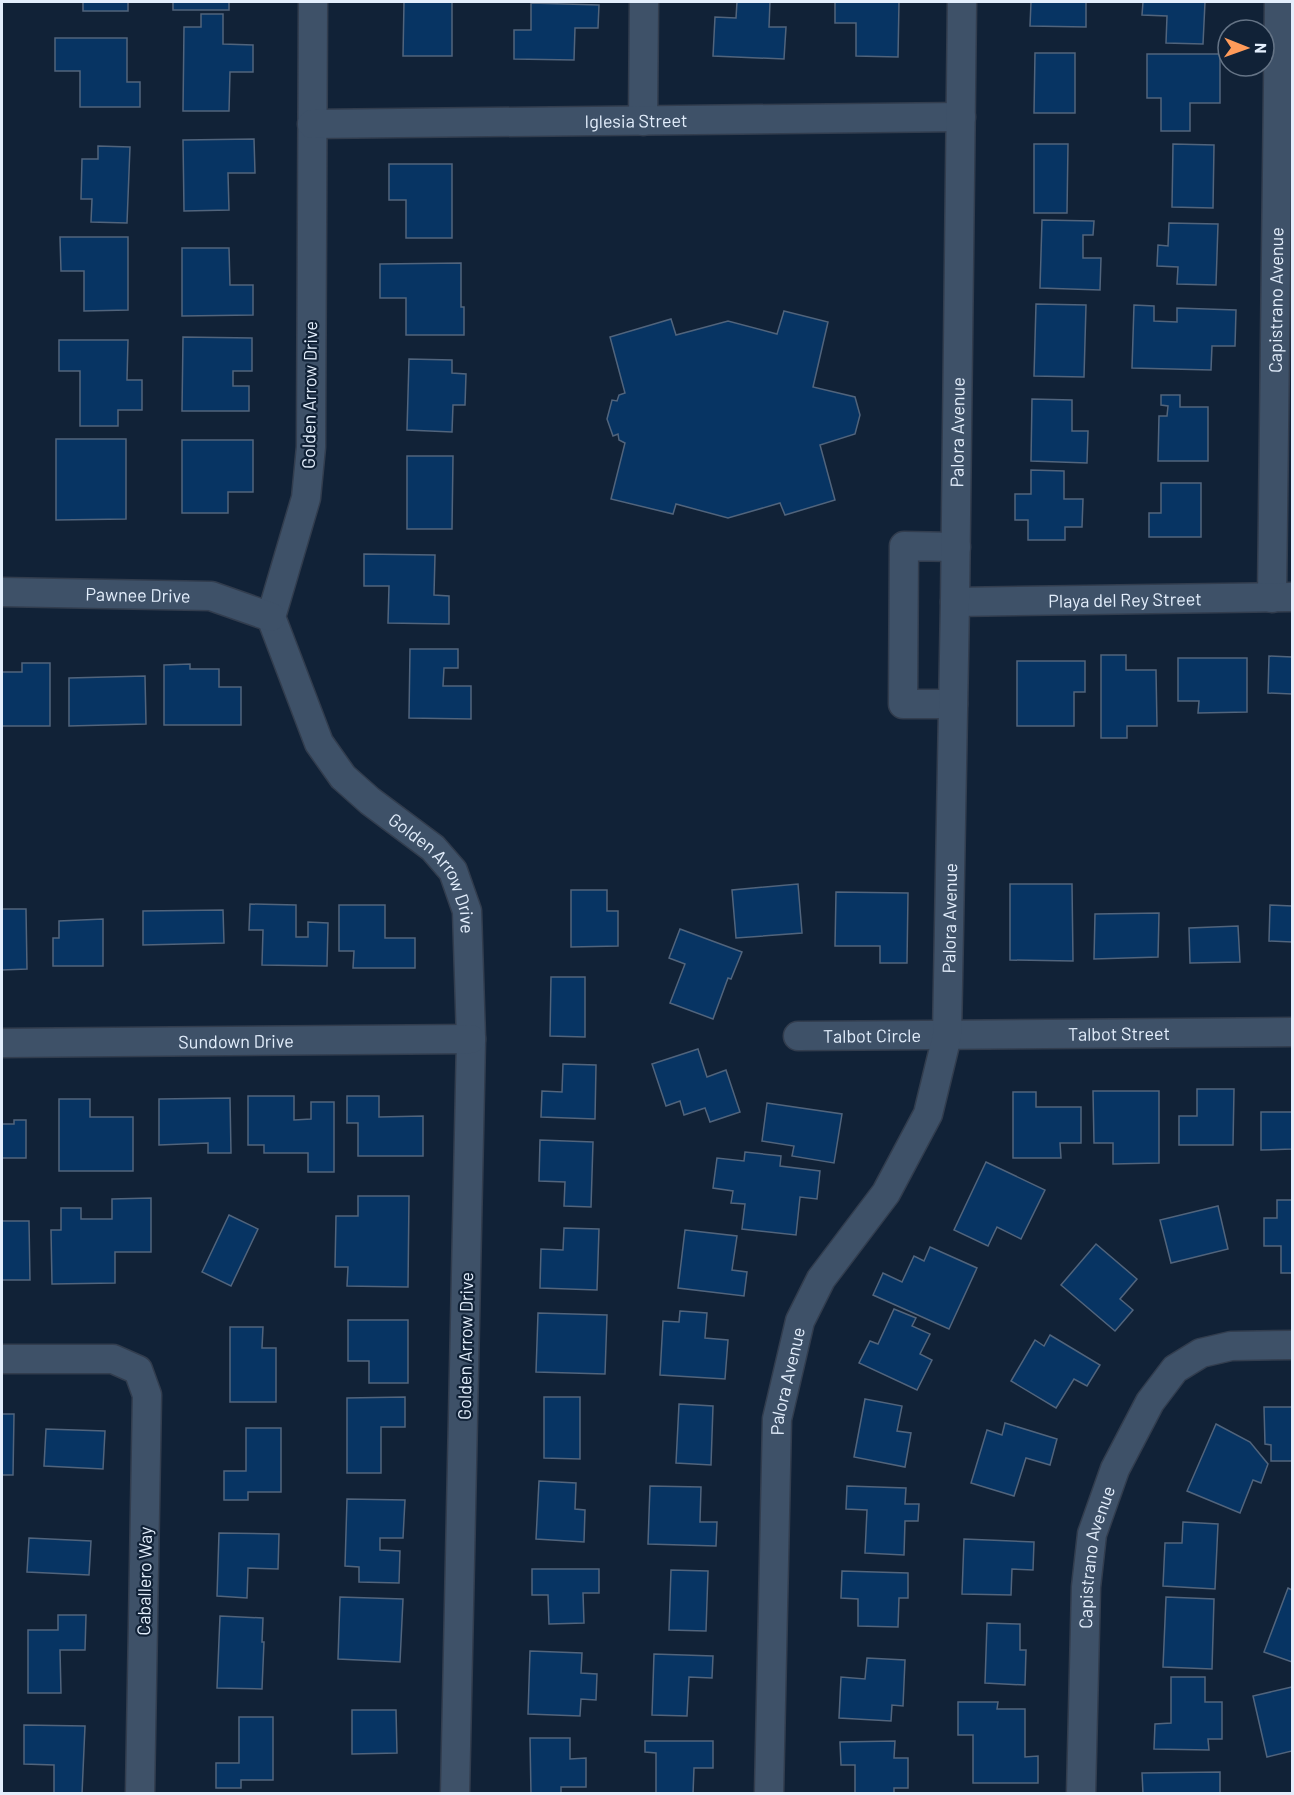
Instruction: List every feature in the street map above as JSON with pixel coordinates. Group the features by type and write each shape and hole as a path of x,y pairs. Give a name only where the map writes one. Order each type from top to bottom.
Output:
{"street":[{"name":"Golden Arrow Drive","path":"313,2 310,447 306,498 271,617 319,742 343,777 370,801 433,848 453,871 467,911 471,1039 455,1794"},
{"path":"643,121 644,2"},
{"name":"Palora Avenue","path":"769,1794 777,1419 782,1397 800,1321 821,1279 886,1193 928,1113 947,1035 956,547 962,2"},
{"name":"Capistrano Avenue","path":"1279,2 1282,597"},
{"name":"Iglesia Street","path":"312,124 961,117"},
{"path":"953,704 903,704 904,546 956,547"},
{"name":"Pawnee Drive","path":"2,592 211,596 271,617"},
{"name":"Playa del Rey Street","path":"955,602 1282,597"},
{"name":"Talbot Street","path":"947,1035 1293,1032"},
{"name":"Talbot Circle","path":"798,1036 947,1035"},
{"name":"Sundown Drive","path":"2,1043 471,1039"},
{"name":"Capistrano Avenue","path":"1081,1794 1086,1587 1092,1534 1115,1469 1150,1402 1175,1369 1201,1353 1231,1346 1293,1345"},
{"name":"Caballero Way","path":"2,1359 113,1359 138,1370 147,1395 140,1794"}],"building":[{"path":"83,2 128,2 128,11 83,11"},
{"path":"173,2 229,2 229,10 173,10"},
{"path":"404,2 452,2 452,56 403,56"},
{"path":"737,2 770,2 769,27 786,27 784,59 713,56 715,17 736,18"},
{"path":"835,2 899,2 898,57 856,56 856,23 835,23"},
{"path":"1031,2 1086,2 1086,27 1030,26"},
{"path":"1143,2 1205,2 1203,44 1166,43 1167,16 1142,15"},
{"path":"531,3 599,5 598,28 575,28 574,60 514,59 514,30 531,30"},
{"path":"201,14 223,14 223,44 253,45 253,72 230,72 229,111 183,111 184,27 201,27"},
{"path":"55,38 127,38 127,82 140,82 140,107 80,107 80,71 55,71"},
{"path":"1035,53 1075,53 1075,113 1034,113"},
{"path":"1147,54 1216,54 1216,78 1220,78 1220,103 1190,103 1190,131 1161,131 1161,98 1147,98"},
{"path":"254,139 255,173 228,173 229,210 184,211 183,140"},
{"path":"1034,144 1068,144 1067,213 1034,213"},
{"path":"1173,144 1214,145 1213,208 1172,207"},
{"path":"98,146 130,147 127,223 91,222 92,199 81,199 82,159 98,159"},
{"path":"389,164 452,164 452,238 406,238 406,200 389,200"},
{"path":"1042,220 1094,221 1093,235 1083,235 1083,258 1101,258 1100,290 1040,288"},
{"path":"1169,223 1218,224 1216,285 1177,284 1178,267 1157,266 1158,245 1168,246"},
{"path":"60,237 128,237 128,310 84,311 84,271 61,271"},
{"path":"182,248 229,248 230,285 253,285 253,315 182,316"},
{"path":"461,263 461,307 464,307 464,335 406,335 406,298 380,298 380,264"},
{"path":"1036,304 1086,305 1084,377 1034,376"},
{"path":"1134,305 1154,306 1154,321 1177,322 1177,308 1236,310 1235,346 1212,346 1211,370 1132,368"},
{"path":"784,311 828,322 813,387 855,397 860,415 855,434 820,445 835,500 785,515 780,503 728,518 676,504 673,514 611,499 625,443 619,440 618,434 613,436 607,419 612,400 617,401 619,395 625,393 610,337 671,319 676,335 728,321 777,334"},
{"path":"183,337 252,338 252,371 233,371 233,386 249,386 249,411 182,411"},
{"path":"59,340 128,340 127,380 142,380 142,410 118,410 118,426 80,426 80,371 59,371"},
{"path":"409,359 452,360 452,373 466,374 465,405 453,405 452,432 407,430"},
{"path":"1161,395 1180,395 1180,407 1208,407 1208,461 1158,461 1159,416 1167,416 1168,406 1161,405"},
{"path":"1032,399 1072,400 1072,431 1088,431 1087,463 1031,461"},
{"path":"56,439 126,439 126,519 56,520"},
{"path":"182,440 253,440 253,492 228,492 228,513 182,513"},
{"path":"407,456 453,456 452,529 407,529"},
{"path":"1031,470 1064,471 1064,499 1083,499 1082,527 1065,527 1065,540 1028,540 1028,520 1015,520 1015,494 1031,494"},
{"path":"1161,483 1201,483 1201,537 1149,537 1149,513 1161,513"},
{"path":"364,554 435,555 434,595 449,596 449,624 388,623 389,586 364,586"},
{"path":"410,649 458,649 458,668 444,668 443,686 471,686 471,719 409,718"},
{"path":"1101,655 1126,655 1126,670 1156,670 1157,726 1127,726 1127,738 1101,738"},
{"path":"1269,656 1292,657 1292,694 1268,693"},
{"path":"1178,658 1247,658 1247,712 1198,713 1199,701 1178,701"},
{"path":"1017,661 1085,661 1085,692 1074,692 1074,726 1017,726"},
{"path":"22,663 50,663 50,726 2,726 2,672 22,672"},
{"path":"190,664 190,669 219,669 219,687 241,687 241,725 164,725 164,665"},
{"path":"145,676 146,724 69,726 69,678"},
{"path":"798,884 802,933 736,938 732,890"},
{"path":"1010,884 1072,884 1073,961 1010,960"},
{"path":"571,890 607,890 607,911 618,911 618,946 571,947"},
{"path":"836,892 908,893 907,963 880,963 880,946 835,946"},
{"path":"250,904 296,905 296,937 308,937 308,922 328,923 327,966 262,965 263,930 249,930"},
{"path":"339,905 385,905 385,938 415,938 415,968 353,968 354,951 339,951"},
{"path":"1270,905 1292,906 1292,942 1269,941"},
{"path":"2,909 26,909 27,969 2,970"},
{"path":"223,910 224,943 143,945 143,911"},
{"path":"1159,913 1158,957 1094,959 1095,914"},
{"path":"103,919 103,966 53,966 53,938 59,938 59,921"},
{"path":"1238,926 1240,962 1190,963 1189,928"},
{"path":"680,929 742,952 731,979 728,978 713,1019 670,1003 685,964 669,958"},
{"path":"551,977 585,977 585,1037 550,1036"},
{"path":"698,1049 707,1077 726,1070 740,1112 710,1122 705,1108 684,1115 680,1101 666,1106 652,1064"},
{"path":"563,1064 596,1065 595,1119 541,1117 542,1091 562,1092"},
{"path":"1197,1089 1234,1089 1233,1145 1179,1145 1179,1116 1197,1116"},
{"path":"1093,1091 1159,1091 1159,1163 1113,1164 1113,1143 1094,1143"},
{"path":"1013,1092 1036,1092 1036,1107 1081,1107 1081,1143 1060,1143 1061,1158 1013,1158"},
{"path":"248,1096 294,1096 294,1120 311,1119 311,1102 334,1102 334,1172 308,1172 308,1153 264,1153 264,1145 248,1145"},
{"path":"347,1096 379,1096 379,1117 423,1116 423,1156 358,1156 358,1123 347,1123"},
{"path":"230,1098 231,1153 208,1153 208,1143 159,1145 159,1099"},
{"path":"59,1099 90,1099 90,1117 133,1117 133,1171 59,1171"},
{"path":"767,1103 842,1114 834,1163 792,1156 794,1146 762,1141"},
{"path":"1261,1112 1292,1112 1292,1149 1261,1150"},
{"path":"14,1120 26,1120 26,1158 2,1158 2,1124 14,1124"},
{"path":"540,1140 593,1142 591,1207 564,1206 565,1182 539,1181"},
{"path":"745,1152 781,1156 780,1166 820,1171 817,1199 800,1197 796,1235 742,1229 745,1204 731,1203 733,1191 713,1188 717,1158 744,1161"},
{"path":"986,1162 1045,1190 1021,1239 997,1227 988,1246 954,1230"},
{"path":"358,1196 409,1196 408,1287 347,1286 348,1267 335,1267 336,1216 358,1216"},
{"path":"151,1198 151,1252 115,1252 115,1283 52,1284 51,1230 61,1230 61,1208 81,1208 81,1219 112,1219 112,1199"},
{"path":"1277,1200 1292,1200 1292,1273 1281,1273 1281,1246 1264,1246 1264,1218 1277,1218"},
{"path":"1218,1206 1228,1249 1171,1263 1160,1220"},
{"path":"229,1215 258,1229 231,1286 202,1272"},
{"path":"2,1221 29,1221 30,1280 2,1280"},
{"path":"564,1228 599,1229 597,1290 540,1288 541,1249 563,1250"},
{"path":"685,1230 737,1236 732,1270 747,1272 744,1296 678,1288"},
{"path":"1096,1244 1137,1279 1120,1299 1133,1310 1115,1331 1061,1285"},
{"path":"930,1247 977,1268 949,1329 873,1295 883,1273 902,1282 914,1256 924,1261"},
{"path":"894,1309 916,1318 912,1326 930,1334 920,1354 932,1360 917,1390 859,1363 870,1341 878,1344"},
{"path":"680,1311 707,1313 705,1338 728,1340 725,1379 660,1375 663,1321 679,1322"},
{"path":"538,1313 607,1315 605,1374 536,1372"},
{"path":"348,1320 408,1320 408,1383 369,1383 369,1361 348,1361"},
{"path":"230,1327 263,1327 262,1348 276,1348 276,1402 230,1402"},
{"path":"1050,1335 1100,1365 1087,1386 1074,1379 1056,1408 1011,1381 1035,1340 1044,1346"},
{"path":"405,1397 405,1427 381,1427 381,1473 347,1473 347,1398"},
{"path":"544,1397 580,1397 580,1459 544,1458"},
{"path":"865,1399 902,1406 897,1431 911,1433 905,1467 854,1457"},
{"path":"679,1404 713,1406 711,1465 676,1463"},
{"path":"1264,1407 1292,1407 1292,1461 1271,1461 1271,1445 1265,1444"},
{"path":"2,1414 14,1414 13,1475 2,1475"},
{"path":"1005,1423 1057,1439 1050,1465 1026,1458 1014,1496 971,1483 987,1430 1002,1435"},
{"path":"1216,1424 1250,1442 1268,1464 1261,1483 1253,1480 1240,1513 1187,1491"},
{"path":"246,1428 281,1428 281,1492 248,1492 248,1500 224,1500 224,1471 246,1471"},
{"path":"46,1429 105,1431 103,1469 44,1466"},
{"path":"539,1481 576,1483 575,1509 585,1510 584,1542 536,1539"},
{"path":"650,1486 701,1487 700,1522 717,1522 716,1546 648,1544"},
{"path":"847,1486 906,1488 905,1504 919,1504 918,1521 905,1521 904,1555 865,1553 867,1510 846,1509"},
{"path":"347,1499 405,1500 403,1538 380,1538 380,1550 400,1551 399,1583 359,1582 359,1567 345,1566"},
{"path":"1183,1522 1218,1524 1215,1589 1163,1586 1165,1543 1182,1543"},
{"path":"219,1533 279,1534 278,1569 248,1568 247,1598 217,1596"},
{"path":"29,1538 91,1541 89,1575 27,1572"},
{"path":"964,1539 1034,1542 1033,1570 1012,1569 1011,1595 962,1594"},
{"path":"532,1569 599,1569 599,1593 583,1593 584,1623 549,1624 548,1595 532,1595"},
{"path":"671,1570 708,1571 706,1631 669,1630"},
{"path":"842,1571 908,1573 908,1598 899,1598 898,1627 858,1626 858,1599 841,1598"},
{"path":"1288,1588 1292,1590 1292,1662 1264,1652"},
{"path":"340,1597 403,1599 400,1662 338,1659"},
{"path":"1166,1597 1214,1599 1212,1669 1163,1667"},
{"path":"58,1615 86,1615 85,1650 60,1650 61,1693 28,1693 28,1630 58,1630"},
{"path":"220,1616 263,1618 262,1689 217,1688"},
{"path":"987,1623 1020,1624 1020,1650 1026,1650 1025,1685 985,1683"},
{"path":"530,1651 582,1653 581,1673 597,1674 596,1700 581,1699 580,1716 528,1714"},
{"path":"654,1654 713,1656 712,1678 689,1677 687,1716 652,1715"},
{"path":"867,1658 905,1660 903,1706 892,1705 891,1721 839,1718 841,1677 865,1679"},
{"path":"1171,1677 1205,1677 1205,1702 1222,1702 1222,1739 1208,1739 1209,1750 1154,1749 1155,1724 1171,1723"},
{"path":"1292,1687 1292,1751 1267,1757 1253,1696"},
{"path":"958,1702 998,1702 997,1709 1025,1709 1025,1757 1038,1756 1038,1783 973,1783 973,1735 958,1735"},
{"path":"352,1710 396,1710 397,1753 352,1754"},
{"path":"239,1717 273,1717 273,1780 241,1780 241,1788 216,1788 216,1763 239,1763"},
{"path":"24,1725 85,1726 82,1794 54,1794 54,1765 24,1764"},
{"path":"530,1738 570,1738 570,1759 586,1758 586,1787 561,1787 561,1794 531,1794"},
{"path":"645,1741 713,1741 713,1768 694,1768 693,1794 656,1794 656,1753 645,1752"},
{"path":"895,1741 894,1758 908,1758 908,1788 894,1788 894,1794 855,1794 855,1765 841,1765 840,1742"},
{"path":"1220,1772 1220,1794 1143,1794 1142,1773"}]}
